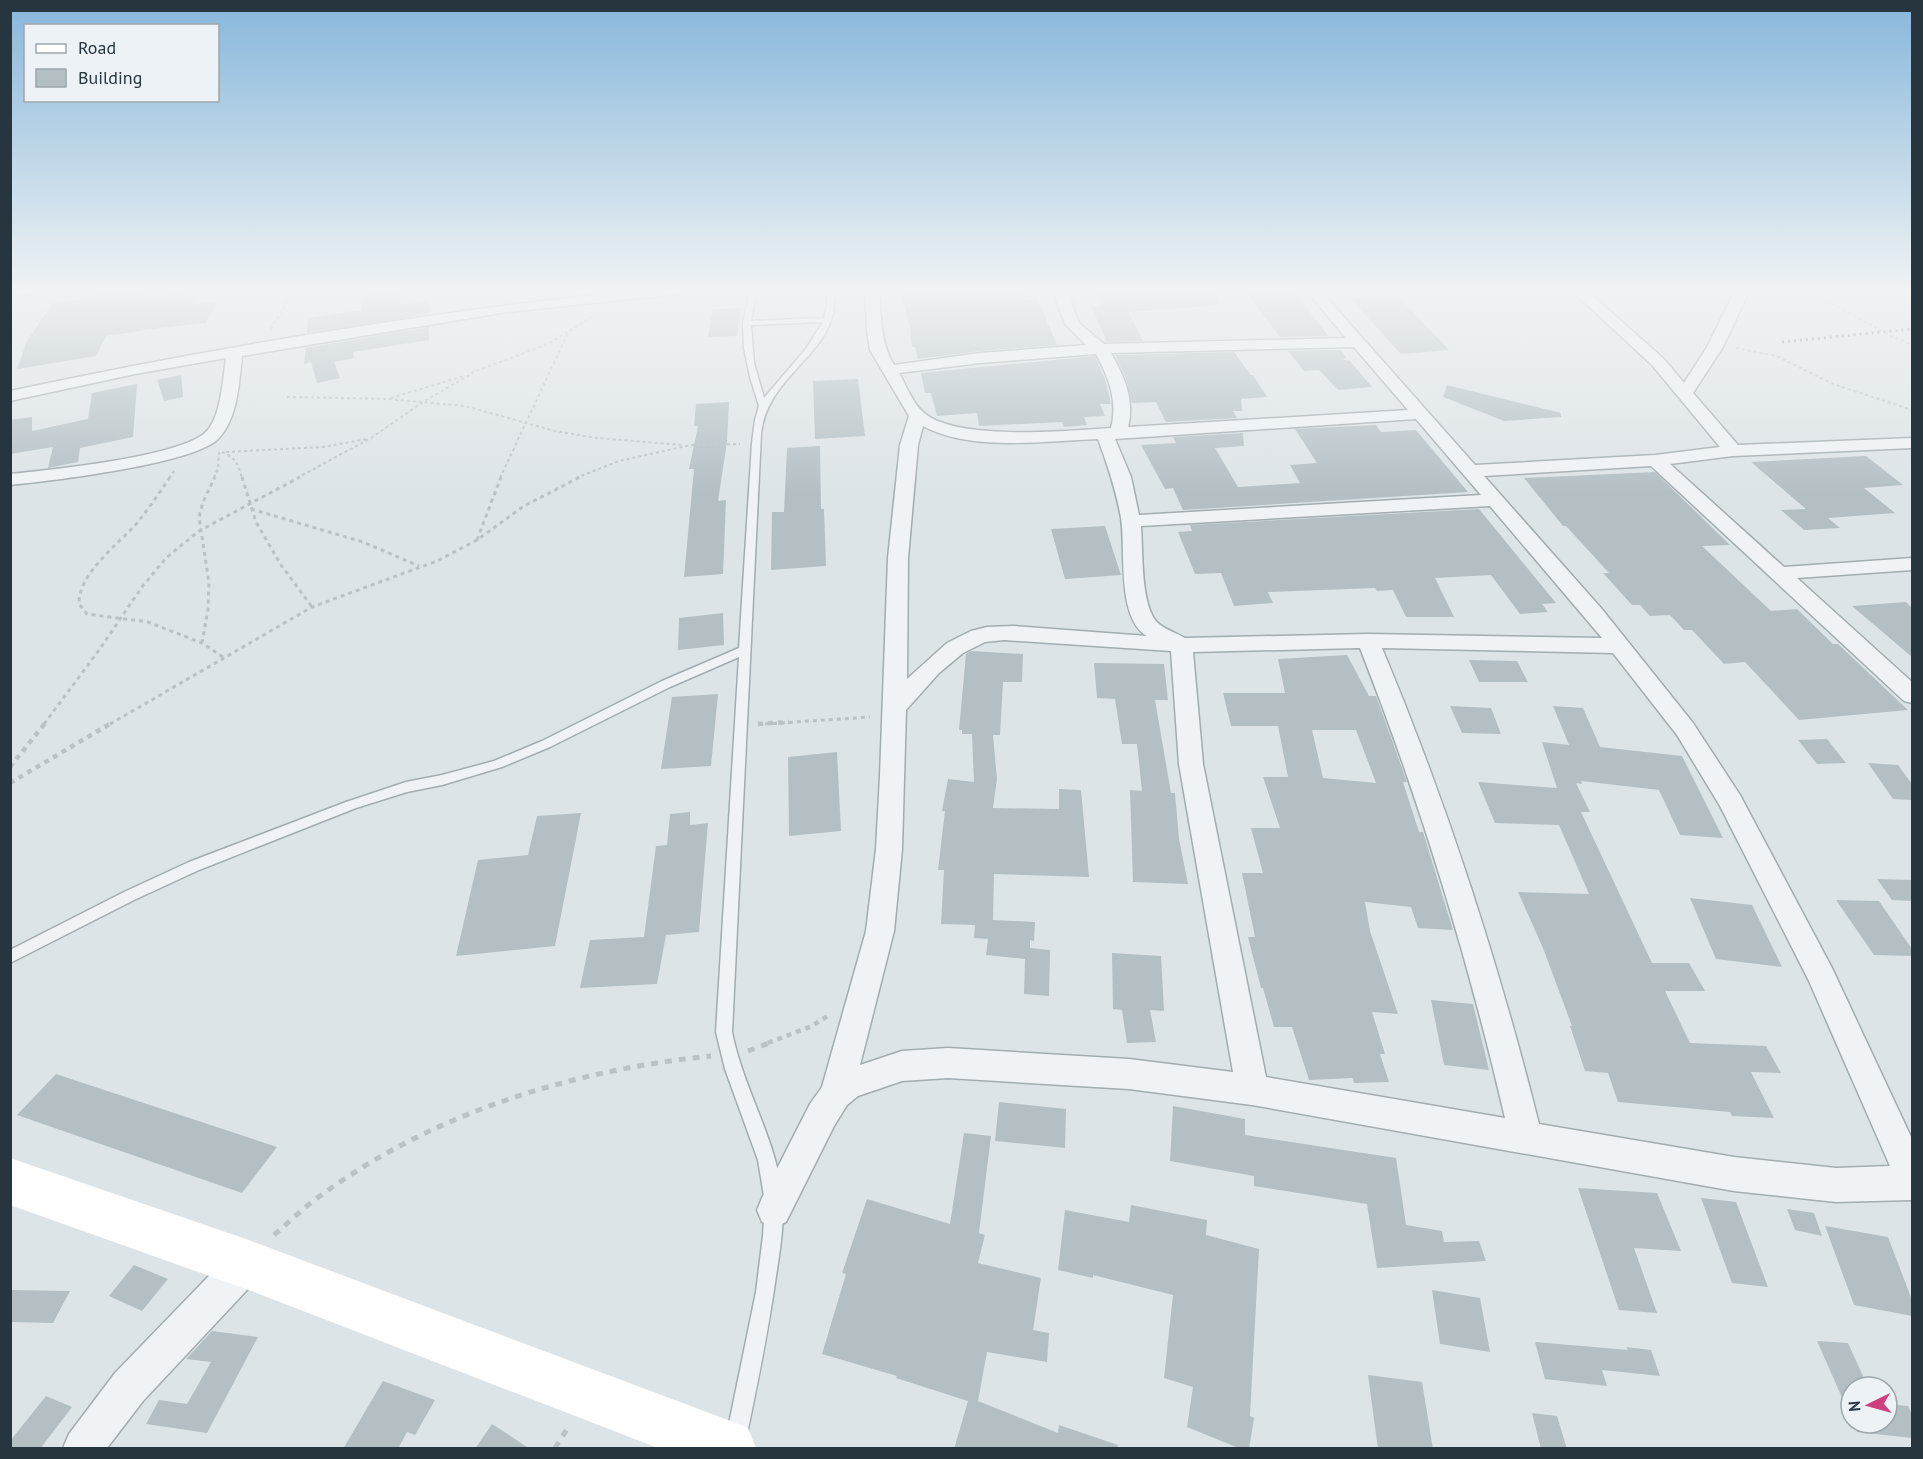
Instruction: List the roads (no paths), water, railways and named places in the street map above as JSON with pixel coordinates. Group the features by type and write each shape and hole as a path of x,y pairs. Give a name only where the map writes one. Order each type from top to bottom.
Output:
{"main road":[{"path":"10,1181 246,1264 728,1449"}],"street":[{"path":"10,396 135,369 205,357"},
{"path":"10,480 185,450 210,438 228,399 234,357"},
{"path":"882,357 917,416 936,426 969,435 996,437 1111,434 1422,414"},
{"path":"889,370 999,357"},
{"path":"1105,357 1119,384 1123,400 1123,412 1111,434 1131,521 1135,592 1141,613 1150,628 1181,645"},
{"path":"1371,357 1593,613 1685,729 1731,802 1822,978 1912,1176"},
{"path":"1651,357 1733,451"},
{"path":"1684,395 1708,357"},
{"path":"774,1210 803,1149 836,1094 880,931 890,849 898,558 909,445 917,416"},
{"path":"1470,471 1655,460 1733,451 1912,443"},
{"path":"1655,460 1781,573 1912,696"},
{"path":"1131,521 1495,500"},
{"path":"1781,573 1912,564"},
{"path":"894,711 928,672 965,642 978,636 995,634 1181,645 1368,641 1619,646"},
{"path":"1368,641 1414,757 1451,862 1503,1039 1526,1138"},
{"path":"1181,645 1191,764 1251,1090"},
{"path":"836,1094 848,1084 869,1075 902,1066 948,1063 1129,1074 1251,1090 1734,1174 1836,1185 1912,1183"},
{"path":"83,1449 129,1387 246,1264"}],"lane":[{"path":"748,357 753,380 764,406"},
{"path":"734,1449 762,1318 774,1210 772,1180 765,1153 727,1055 724,1008 742,725 756,443 764,406 803,357"},
{"path":"10,957 129,896 194,866 351,805 405,787 442,780 498,764 546,744 666,684 745,650"}]}
